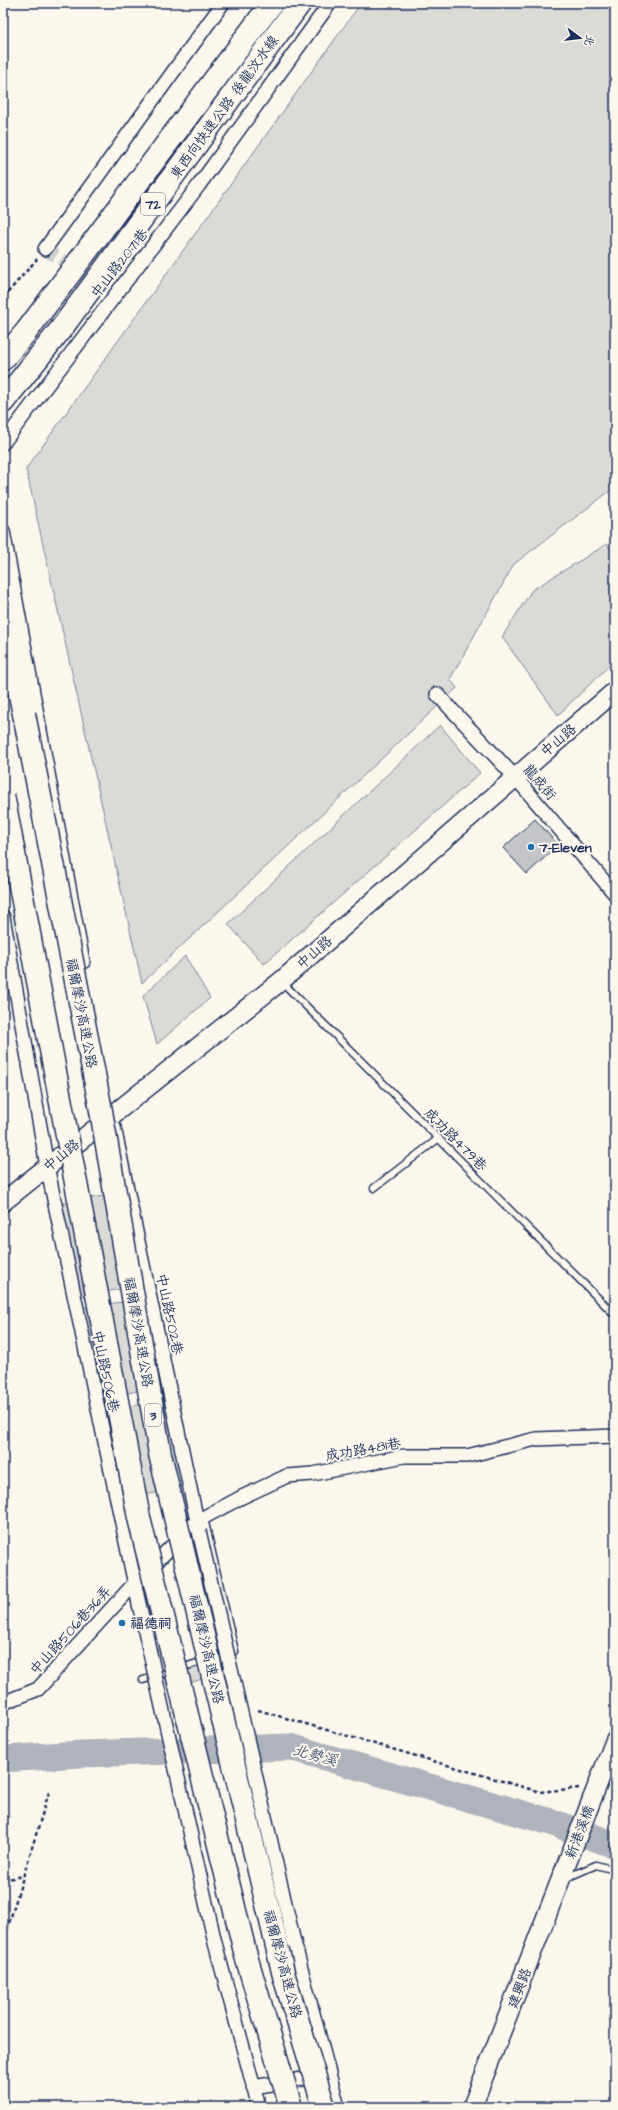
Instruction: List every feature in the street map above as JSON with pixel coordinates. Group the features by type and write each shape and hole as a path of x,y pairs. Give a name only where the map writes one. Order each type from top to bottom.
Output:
{"highway":[{"name":"東西向快速公路 後龍汶水線","path":"3,359 54,295 272,3"},
{"name":"東西向快速公路 後龍汶水線","path":"3,402 66,323 300,3"},
{"name":"福爾摩沙高速公路","path":"3,614 24,714 100,1105 160,1454 284,1976 324,2107"},
{"path":"3,795 139,1518 246,1956 291,2107"}],"main road":[{"name":"中山路","path":"3,1202 281,981 615,692"},
{"name":"新港溪橋","path":"563,1874 615,1740"},
{"name":"建興路","path":"472,2107 563,1874"}],"street":[{"path":"45,249 223,3"},
{"name":"中山路2071巷","path":"3,443 200,185 330,3"},
{"name":"中山路502巷","path":"3,531 112,1114 200,1523 294,1942 338,2107"},
{"name":"龍成街","path":"436,694 515,777 615,894"},
{"name":"中山路506巷","path":"3,917 47,1166 134,1584 215,1943 253,2087 260,2107"},
{"name":"成功路481巷","path":"134,1584 200,1523 242,1497 287,1476 313,1474 404,1456 467,1456 536,1439 615,1436"},
{"name":"中山路506巷36弄","path":"3,1701 8,1701 38,1689 134,1584"},
{"path":"253,2087 329,2075"}],"lane":[{"name":"成功路479巷","path":"281,981 615,1315"},
{"path":"374,1188 439,1138"},
{"path":"144,1680 235,1651 200,1523"},
{"path":"563,1874 596,1865 615,1870"}],"path":[{"path":"3,298 45,249"},
{"path":"258,1710 540,1792 596,1790"},
{"path":"3,1943 49,1792"},
{"path":"3,1880 23,1876"}],"shaded area":[{"path":"361,3 615,3 615,487 514,564 450,679 457,688 142,983 26,469"},
{"path":"607,544 615,555 615,660 558,715 502,637 532,590"},
{"path":"440,725 480,773 264,964 228,924"},
{"path":"185,956 210,998 157,1044 143,996"},
{"path":"124,1192 139,1286 80,1296 61,1204"},
{"path":"141,1299 160,1386 100,1399 82,1308"},
{"path":"166,1400 184,1487 121,1500 104,1411"},
{"path":"216,1658 220,1674 168,1689 164,1673"}],"building":[{"name":"7-Eleven","path":"535,819 558,845 527,874 503,848"}],"waterway":[{"name":"北勢溪","path":"3,1759 81,1754 290,1747 551,1822 615,1845"}],"tunnel":[{"path":"45,249 114,296"}],"place":[{"name":"7-Eleven","path":"531,847"},
{"name":"福德祠","path":"122,1623"}]}
